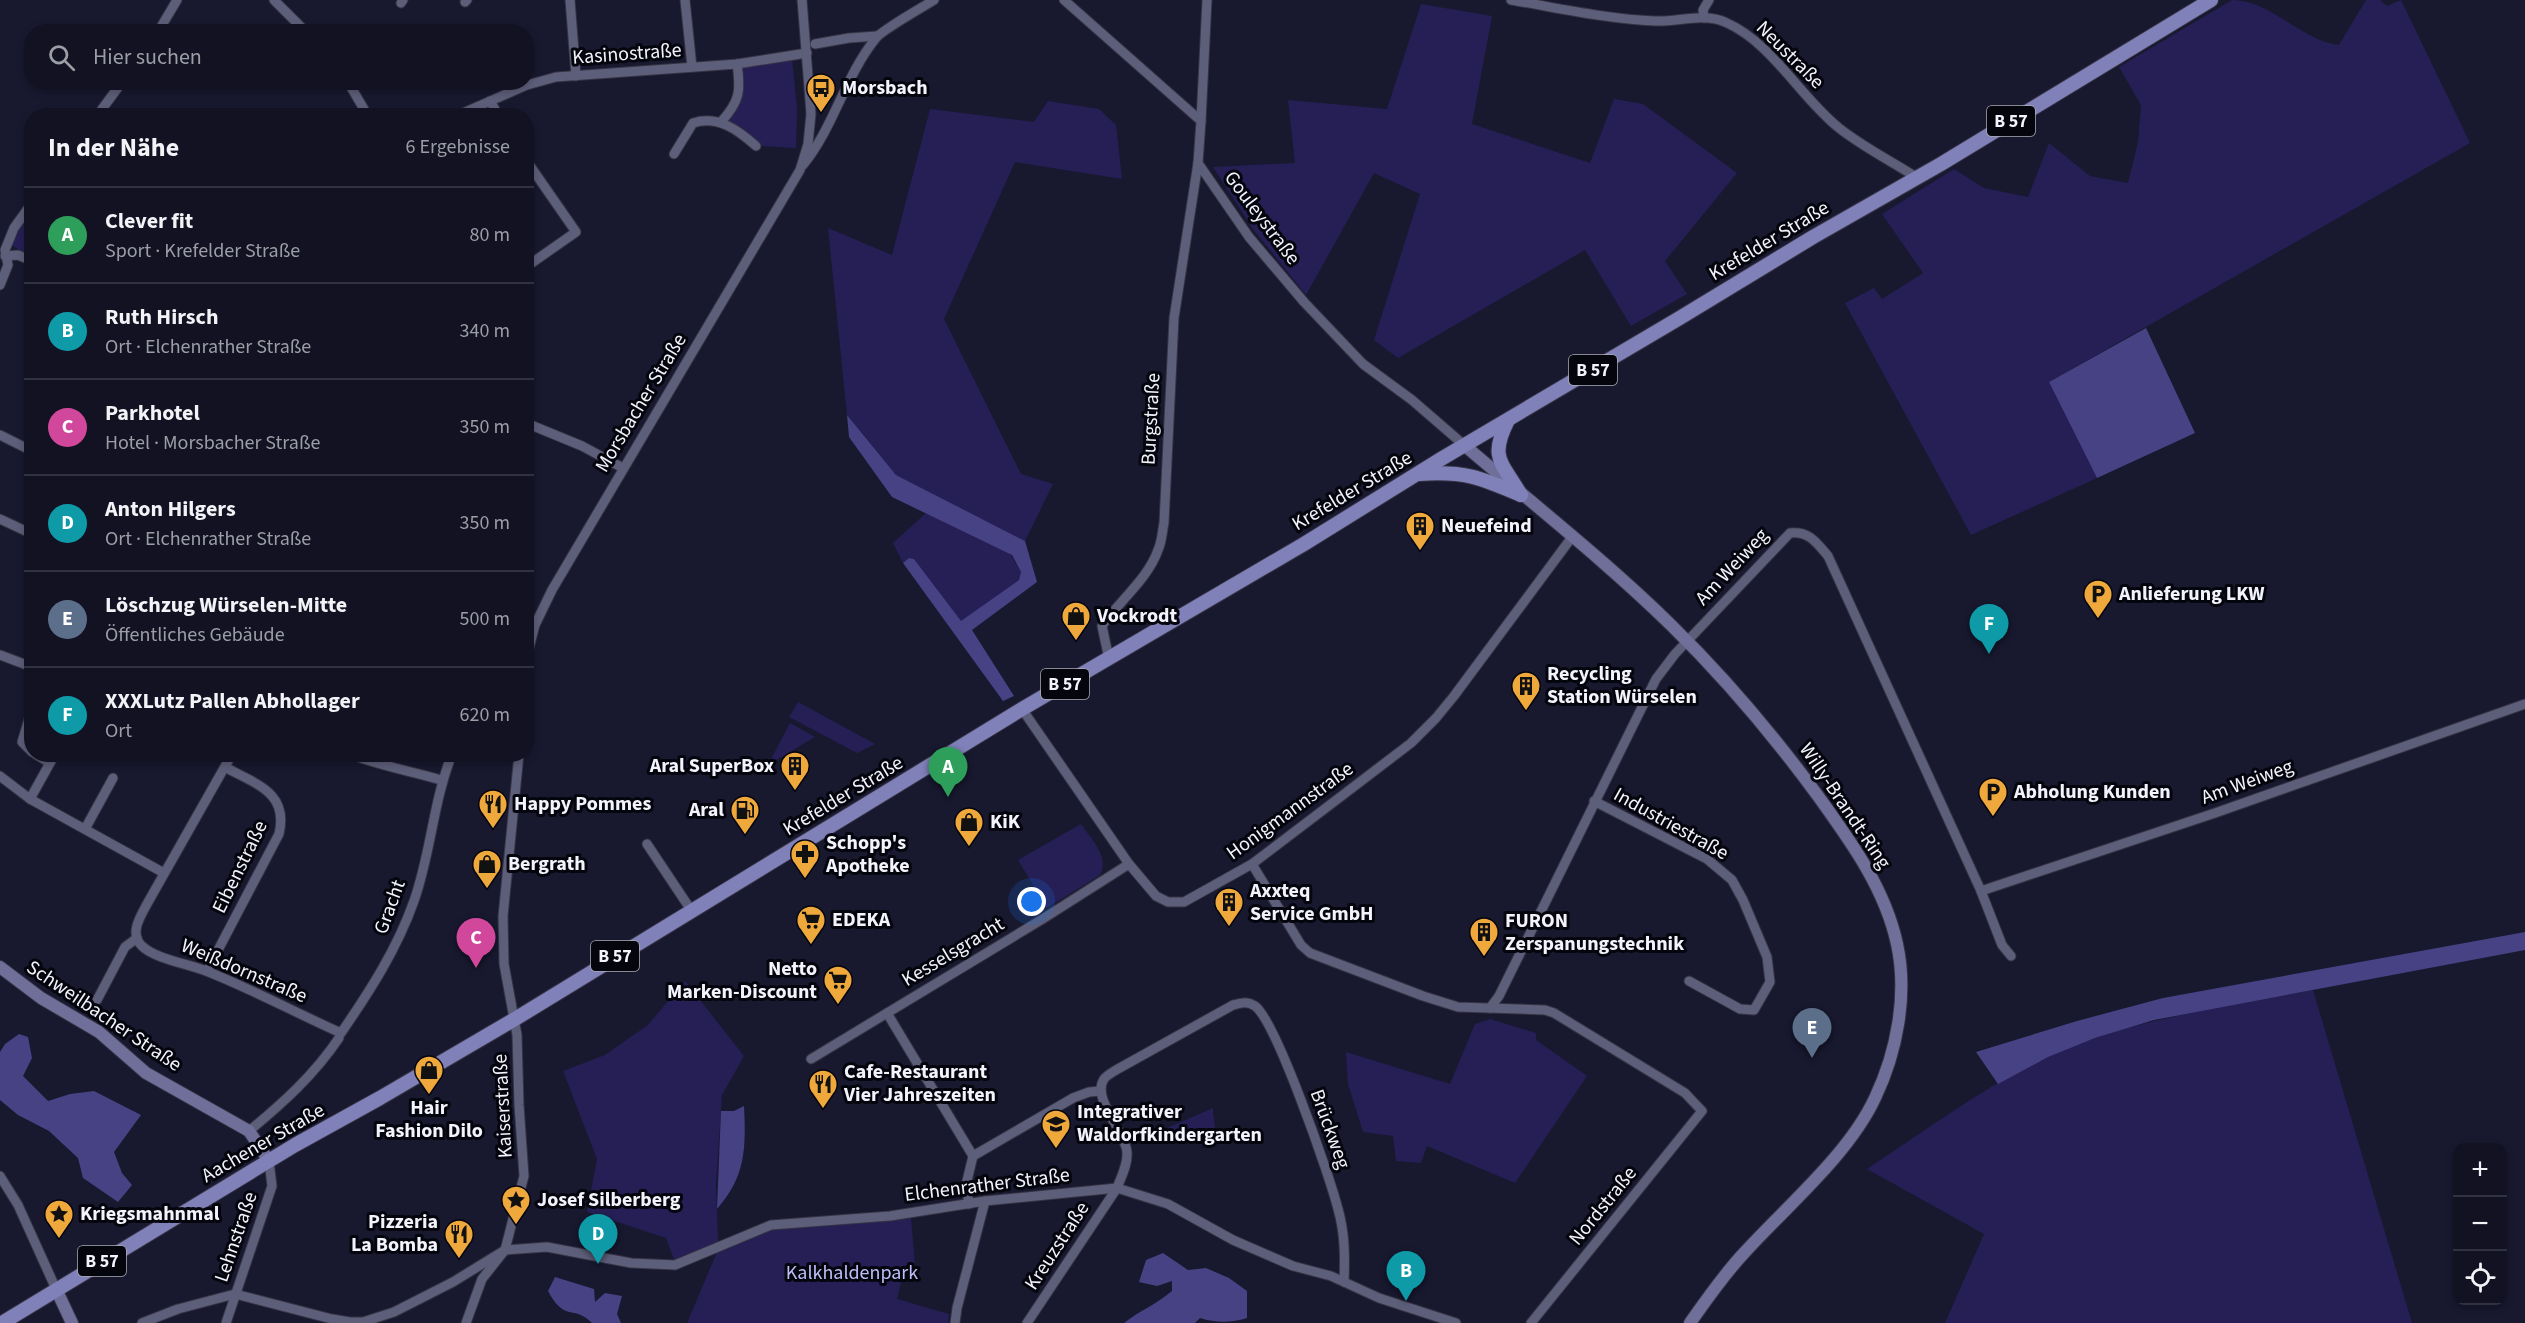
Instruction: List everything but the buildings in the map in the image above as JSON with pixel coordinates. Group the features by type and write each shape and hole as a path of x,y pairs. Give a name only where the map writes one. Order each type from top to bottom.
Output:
{"main road":[{"name":"Krefelder Straße","path":"515,1019 1022,709 2211,0"},
{"path":"1508,420 1497,447 1499,458 1521,495"},
{"name":"Willy-Brandt-Ring","path":"1464,445 1635,591 1734,690 1790,757 1862,859 1885,904 1897,945 1901,982 1898,1024 1892,1052 1875,1099 1851,1137 1742,1254 1690,1323"},
{"path":"1417,475 1462,474 1481,478 1521,495"},
{"name":"Schweilbacher Straße","path":"0,967 41,998 99,1032 146,1073 249,1131 269,1161"},
{"name":"Aachener Straße","path":"2,1323 269,1161 515,1019"},
{"path":"56,1289 72,1323"}],"street":[{"path":"163,24 177,0"},
{"path":"274,0 298,24"},
{"path":"570,0 576,76"},
{"path":"685,0 692,67"},
{"name":"Morsbacher Straße","path":"800,170 808,144 812,114 802,0"},
{"path":"815,44 877,36 934,0"},
{"path":"1064,0 1201,121"},
{"path":"1201,121 1207,0"},
{"name":"Neustraße","path":"1511,0 1585,13 1657,21 1715,18 1739,29 1768,54 1839,128 1916,177"},
{"path":"1704,18 1703,10 1709,0"},
{"name":"Morsbacher Straße","path":"534,634 542,609 800,170 824,137 850,81 877,36"},
{"name":"Kasinostraße","path":"534,83 542,80 576,76 737,64 807,53"},
{"path":"721,122 737,101 740,90 737,64"},
{"path":"103,108 116,90"},
{"path":"353,90 363,108"},
{"name":"Kasinostraße","path":"474,108 517,90"},
{"path":"490,101 494,108"},
{"path":"674,154 693,123 709,119 721,122 756,146"},
{"name":"Gouleystraße","path":"1201,121 1198,163 1250,237 1304,302 1363,364 1412,400 1464,445"},
{"name":"Burgstraße","path":"1108,659 1102,626 1139,582 1158,551 1164,523 1174,318 1198,163"},
{"path":"534,172 576,232 534,261"},
{"path":"0,285 8,265 4,258 5,250 14,228 24,218"},
{"path":"4,258 18,255 24,258"},
{"path":"534,426 582,446 623,468"},
{"path":"0,435 24,447"},
{"path":"0,519 24,530"},
{"name":"Am Weiweg","path":"1687,641 1790,533 1799,532 1812,537 1828,556 1981,891 2002,945 2011,956"},
{"name":"Honigmannstraße","path":"1022,709 1129,864 1156,896 1168,902 1184,902 1252,864 1411,743 1436,718 1572,537"},
{"name":"Industriestraße","path":"1490,1008 1499,996 1656,679 1687,641"},
{"path":"0,655 24,664"},
{"name":"Am Weiweg","path":"1981,891 2215,813 2525,704"},
{"path":"30,799 50,764 47,762"},
{"path":"97,1000 125,947 137,938 138,921 228,762"},
{"path":"370,762 398,767 441,780"},
{"name":"Gracht","path":"249,1131 290,1097 326,1058 391,956 406,920 424,863 441,780 449,762"},
{"path":"515,1019 504,964 503,916 518,762"},
{"name":"Eibenstraße","path":"207,971 279,834 282,822 281,810 270,792 225,767"},
{"path":"0,776 30,799 164,873"},
{"path":"85,829 113,778"},
{"name":"Industriestraße","path":"1594,801 1707,859 1732,880 1743,900 1767,957 1770,982 1754,1010 1740,1009 1689,981"},
{"path":"647,844 691,910"},
{"name":"Kesselsgracht","path":"811,1059 1129,864"},
{"path":"1252,864 1301,945 1310,953 1423,996 1458,1006 1490,1008"},
{"name":"Weißdornstraße","path":"137,938 142,946 152,952 207,971 340,1036"},
{"name":"Brückweg","path":"1101,1091 1104,1079 1116,1070 1233,1005 1247,1002 1257,1008 1268,1026 1305,1109 1338,1209 1346,1248 1344,1282"},
{"name":"Nordstraße","path":"1490,1008 1545,1010 1554,1013 1685,1093 1702,1111 1531,1323"},
{"path":"887,1013 973,1156 966,1185 969,1204"},
{"name":"Kaiserstraße","path":"466,1323 482,1279 505,1250 524,1176 515,1019"},
{"path":"973,1156 1073,1098 1089,1092 1101,1091"},
{"name":"Kreuzstraße","path":"1027,1323 1117,1188 1128,1155 1125,1139 1103,1100 1101,1091"},
{"name":"Lehnstraße","path":"226,1323 272,1186 269,1161"},
{"path":"0,1176 18,1205 56,1289"},
{"name":"Elchenrather Straße","path":"505,1250 547,1247 631,1263 675,1265 771,1225 890,1216 985,1201 1117,1188 1168,1204 1233,1240 1293,1266 1456,1323"},
{"path":"955,1323 985,1201"},
{"path":"142,1323 178,1308 235,1294 332,1319 363,1322 394,1312 453,1282 505,1250"}],"green space":[{"path":"2232,0 2260,6 2311,36 2339,45 2366,0 2380,0 2387,6 2401,0 2470,143 2049,382 2097,478 1971,535 1845,303 1874,288 1882,299 1923,273 1882,214 1954,169 1984,188 2028,197 2049,143 2090,176 2128,183 2138,142 2141,105 2119,67"},
{"path":"1421,4 1492,16 1472,124 1590,163 1614,99 1643,104 1737,173 1665,261 1687,294 1631,326 1585,250 1398,358 1374,340 1420,194 1374,173 1306,295 1253,229 1213,167 1295,163 1288,100 1387,109"},
{"path":"792,59 797,108 796,148 760,146 728,120 741,101 742,66"},
{"path":"1048,101 1099,109 1116,125 1122,179 1015,162 944,319 1021,474 1053,484 1025,541 896,475 847,415 828,228 892,255 930,109 1034,122"},
{"path":"24,220 24,253 12,245"},
{"path":"926,513 1006,551 1021,572 1019,580 961,622 914,559 909,558 903,563 893,543"},
{"path":"798,702 875,744 857,753 789,717"},
{"path":"790,723 815,737 768,765"},
{"path":"1081,824 1101,855 1103,862 1100,875 1047,908 1018,860"},
{"path":"685,981 744,1056 722,1095 716,1185 718,1242 675,1262 666,1238 587,1212 597,1159 563,1071 605,1055 648,1025"},
{"path":"2313,990 2412,1323 1945,1323 1984,1234 1867,1169 2002,1081 2049,1056 2081,1043 2146,1023"},
{"path":"1490,1019 1536,1033 1536,1040 1587,1076 1515,1183 1427,1146 1421,1163 1396,1161 1393,1136 1363,1132 1348,1084 1346,1052 1450,1084 1475,1024"},
{"path":"1213,1108 1215,1128 1212,1135 1201,1145 1188,1135 1172,1138 1161,1134 1167,1128"},
{"name":"Kalkhaldenpark","path":"911,1218 915,1266 905,1265 897,1299 949,1314 948,1323 687,1323 717,1252 771,1229"}],"shaded area":[{"path":"2146,328 2195,433 2097,478 2049,382"},
{"path":"847,415 896,475 1025,541 1037,582 972,630 1014,696 1003,701 903,563 909,558 914,559 961,621 1019,580 1021,572 1012,555 892,497 849,437"},
{"path":"2525,932 2525,950 2154,1020 2095,1038 2048,1057 1998,1084 1976,1052 2163,998"},
{"path":"19,1034 28,1037 32,1058 23,1076 48,1101 70,1094 94,1091 141,1115 114,1152 122,1173 132,1185 118,1202 83,1178 78,1158 49,1131 18,1115 0,1100 0,1052 5,1044"},
{"path":"744,1106 745,1135 739,1173 727,1197 717,1209 721,1111 734,1111"},
{"path":"1163,1253 1188,1270 1206,1268 1229,1278 1247,1291 1247,1318 1224,1322 1200,1318 1195,1323 1124,1323 1172,1291 1172,1281 1157,1286 1139,1282 1146,1260"},
{"path":"555,1277 594,1289 595,1302 605,1293 622,1296 617,1314 621,1323 592,1323 580,1314 559,1307 548,1291"}],"place":[{"name":"Morsbach","path":"821,114"},
{"name":"Neuefeind","path":"1420,552"},
{"name":"Anlieferung LKW","path":"2098,620"},
{"name":"Vockrodt","path":"1076,642"},
{"name":"XXXLutz Pallen Abhollager","path":"1989,654"},
{"name":"Recycling Station Würselen","path":"1526,712"},
{"name":"Aral SuperBox","path":"795,792"},
{"name":"Clever fit","path":"948,797"},
{"name":"Abholung Kunden","path":"1993,818"},
{"name":"Happy Pommes","path":"493,830"},
{"name":"Aral","path":"745,836"},
{"name":"KiK","path":"969,848"},
{"name":"Schopp's Apotheke","path":"805,880"},
{"name":"Bergrath","path":"487,890"},
{"name":"Axxteq Service GmbH","path":"1229,928"},
{"name":"EDEKA","path":"811,946"},
{"name":"FURON Zerspanungstechnik","path":"1484,958"},
{"name":"Parkhotel","path":"476,968"},
{"name":"Netto Marken-Discount","path":"838,1006"},
{"name":"Löschzug Würselen-Mitte","path":"1812,1058"},
{"name":"Hair Fashion Dilo","path":"429,1096"},
{"name":"Cafe-Restaurant Vier Jahreszeiten","path":"823,1110"},
{"name":"Integrativer Waldorfkindergarten","path":"1056,1150"},
{"name":"Josef Silberberg","path":"516,1226"},
{"name":"Kriegsmahnmal","path":"59,1240"},
{"name":"Pizzeria La Bomba","path":"459,1260"},
{"name":"Anton Hilgers","path":"598,1264"},
{"name":"Ruth Hirsch","path":"1406,1301"}]}
